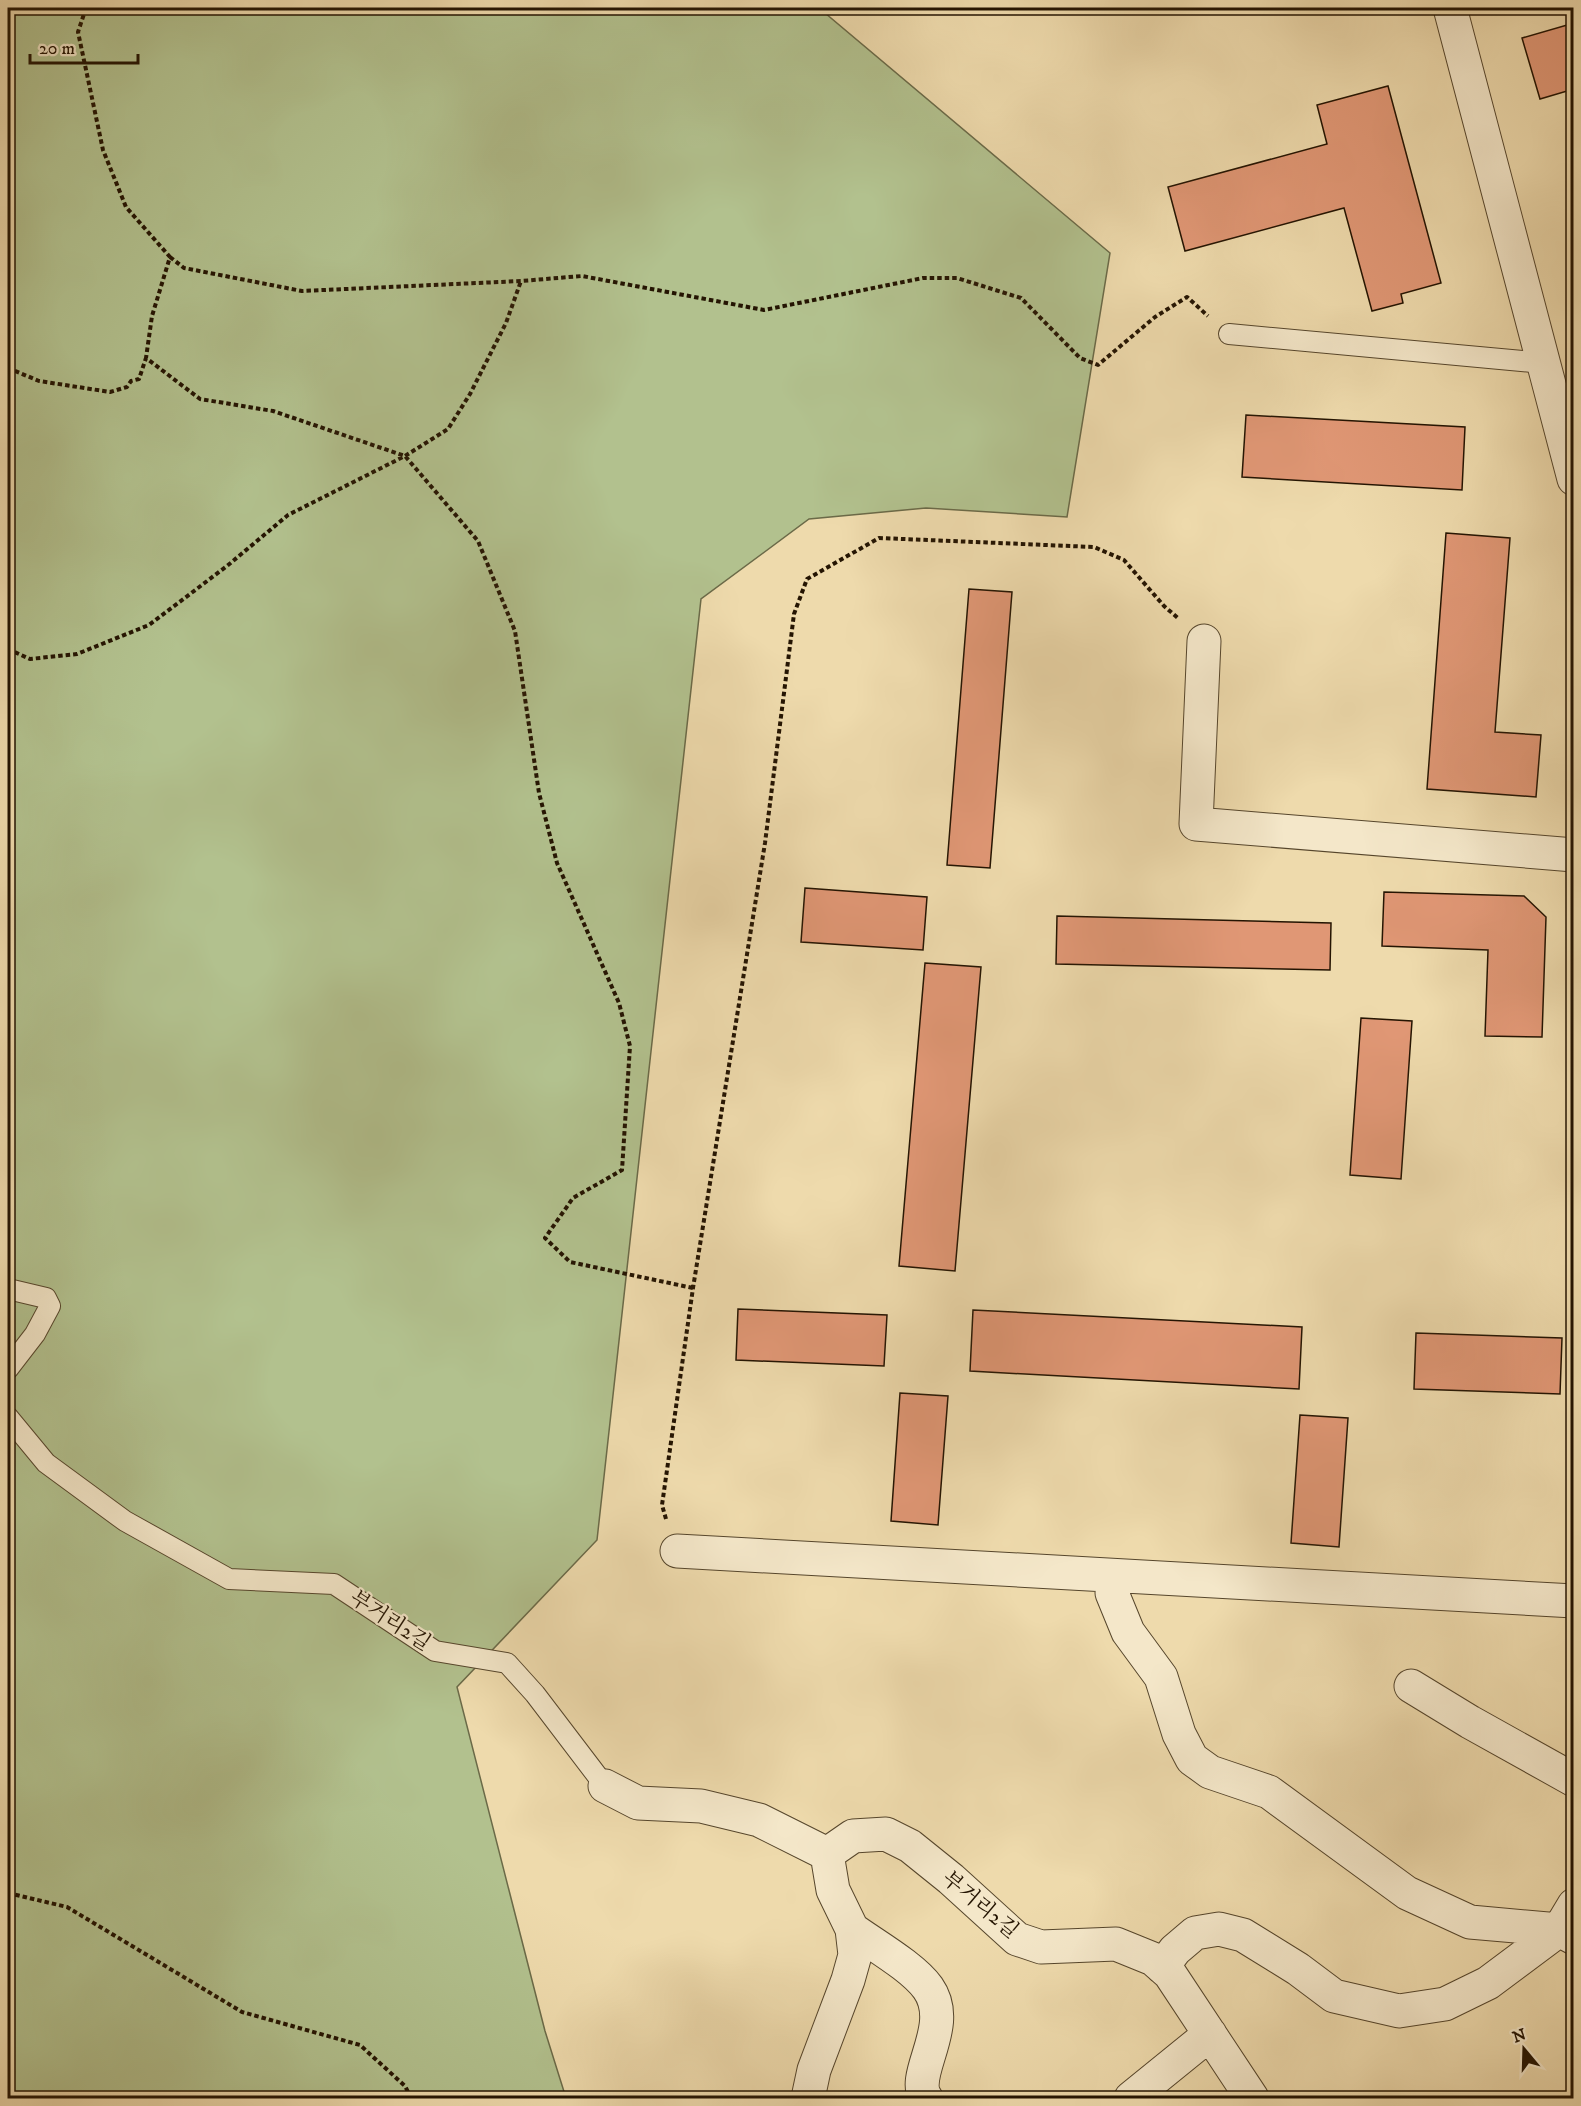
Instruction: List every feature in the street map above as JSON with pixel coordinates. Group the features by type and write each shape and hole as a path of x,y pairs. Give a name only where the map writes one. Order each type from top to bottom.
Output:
{"street":[{"path":"1450,8 1574,480"},
{"path":"1204,641 1196,824 1574,855"},
{"path":"677,1551 1574,1601"},
{"path":"1112,1593 1128,1632 1161,1677 1179,1734 1192,1759 1210,1772 1269,1791 1407,1893 1470,1922 1569,1924"},
{"path":"1411,1686 1470,1722 1574,1779"},
{"name":"부거리2길","path":"605,1786 638,1803 701,1806 759,1820 827,1854 853,1836 886,1834 910,1846 943,1872 1017,1939 1041,1947 1116,1944 1153,1959 1170,1974 1252,2098"},
{"path":"808,2098 814,2070 849,1980 855,1955 852,1929 833,1890 827,1854"},
{"path":"1162,1967 1175,1950 1195,1933 1219,1929 1243,1935 1299,1969 1334,1996 1399,2011 1445,2004 1488,1983 1569,1924"},
{"path":"852,1929 918,1976 935,2001 937,2017 935,2037 921,2084 926,2098"},
{"path":"1131,2098 1210,2034"}],"lane":[{"path":"1229,334 1544,363"},
{"path":"8,1289 46,1298 50,1306 35,1334 8,1369"},
{"name":"부거리2길","path":"8,1417 46,1463 116,1515 229,1579 334,1584 435,1651 507,1664 535,1694 605,1786"}],"path":[{"path":"86,8 78,32 103,150 126,207 170,257 184,268 302,291 582,276 764,310 923,278 957,278 1021,298 1080,358 1098,365 1155,317 1187,297 1229,334"},
{"path":"8,368 39,381 110,392 127,387 131,381 139,379 146,358 152,316 170,257"},
{"path":"8,649 30,659 77,654 149,625 227,566 288,515 405,456 448,429 470,394 501,333 521,281"},
{"path":"146,358 200,399 273,411 405,456 478,542 515,631 539,794 557,863 619,1003 630,1046 622,1170 573,1198 545,1238 570,1262 693,1288"},
{"path":"677,1551 662,1505 693,1288 765,843 794,614 807,579 879,538 1094,547 1124,560 1164,606 1204,641"},
{"path":"8,1893 67,1907 242,2012 360,2045 405,2086 411,2098"}],"green space":[{"path":"8,8 819,8 1110,253 1067,517 926,508 809,519 701,599 597,1540 457,1687 545,2031 566,2098 8,2098"}],"building":[{"path":"1574,23 1574,89 1540,99 1522,38"},
{"path":"1388,86 1441,283 1401,294 1403,303 1372,311 1344,208 1185,251 1168,187 1327,144 1317,105"},
{"path":"1246,415 1465,427 1462,490 1242,477"},
{"path":"1446,533 1510,538 1495,732 1541,735 1536,797 1427,789"},
{"path":"969,589 1012,592 990,868 947,865"},
{"path":"805,888 927,897 923,950 801,942"},
{"path":"1384,892 1524,896 1546,917 1542,1037 1485,1036 1488,950 1382,946"},
{"path":"1057,916 1331,923 1330,970 1056,964"},
{"path":"925,963 981,967 955,1271 899,1266"},
{"path":"1361,1018 1412,1021 1401,1179 1350,1175"},
{"path":"738,1309 887,1315 884,1366 736,1360"},
{"path":"973,1310 1302,1327 1299,1389 970,1371"},
{"path":"1416,1333 1562,1338 1560,1394 1414,1389"},
{"path":"900,1393 948,1396 938,1525 891,1521"},
{"path":"1300,1415 1348,1418 1339,1547 1291,1543"}]}
